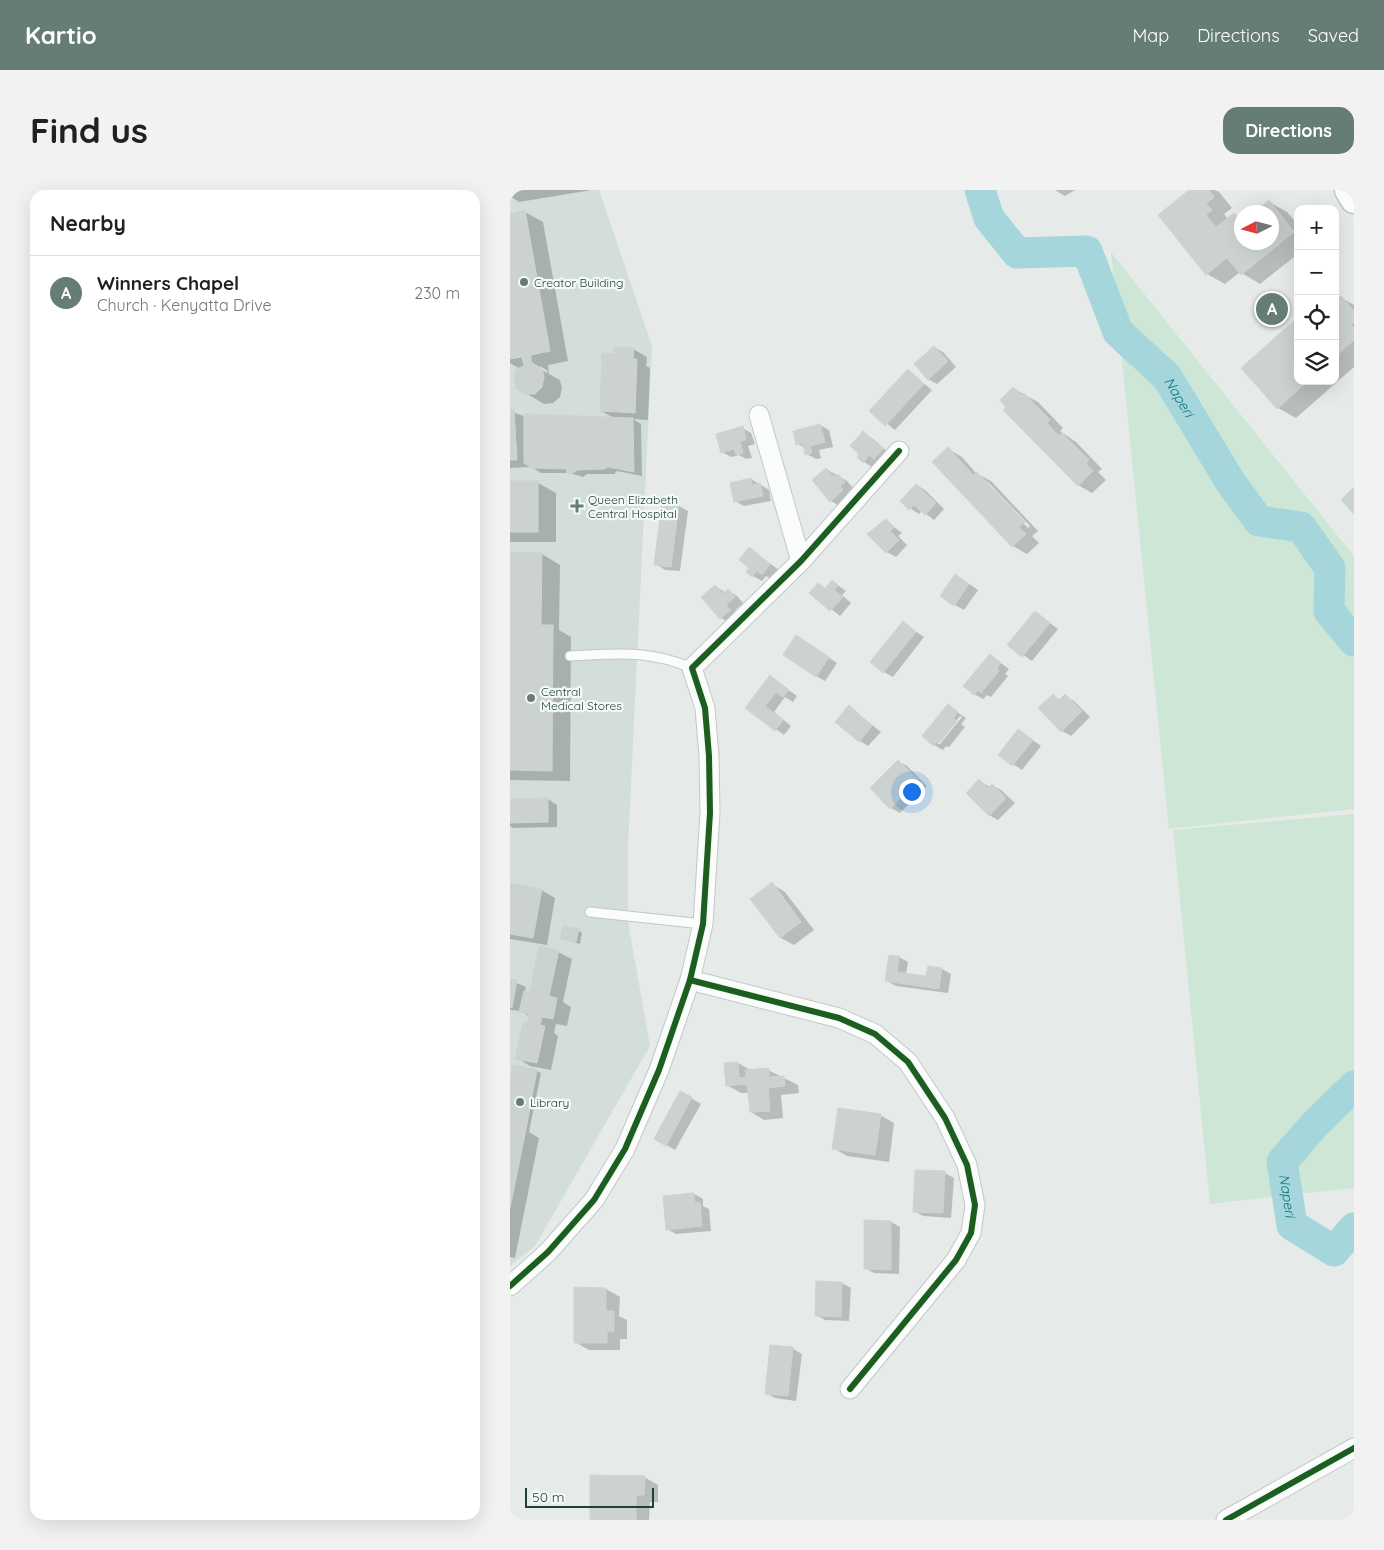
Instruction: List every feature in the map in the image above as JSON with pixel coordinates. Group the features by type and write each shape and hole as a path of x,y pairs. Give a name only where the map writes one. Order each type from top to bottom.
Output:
{"main road":[{"path":"1348,190 1354,200"}],"street":[{"path":"759,415 801,561"},
{"path":"510,1286 548,1252 594,1200 625,1149 659,1070 690,980 703,924 710,813 709,756 704,708 692,668 801,561 899,451"},
{"path":"690,980 839,1018 875,1034 908,1062 944,1118 967,1165 974,1205 970,1233 956,1260 850,1389"},
{"path":"1226,1520 1354,1448"}],"lane":[{"path":"570,656 641,653 668,658 692,668"},
{"path":"590,912 703,924"}],"shaded area":[{"name":"Queen Elizabeth Central Hospital","path":"510,190 599,190 652,346 628,847 628,922 650,1046 535,1246 510,1266"}],"green space":[{"path":"1111,252 1354,556 1354,809 1169,829"},
{"path":"1354,814 1354,1188 1210,1204 1173,830"}],"building":[{"path":"1189,190 1209,190 1214,197 1206,204 1212,210 1206,215 1216,227 1234,213 1234,250 1272,250 1241,275 1227,258 1206,275 1158,215"},
{"path":"1269,200 1273,205 1263,205"},
{"name":"Creator Building","path":"525,210 550,351 531,355 531,362 542,369 544,377 542,387 535,394 525,394 516,389 514,375 516,369 524,366 522,357 510,359 510,214"},
{"path":"1279,213 1294,232 1279,244"},
{"path":"1341,296 1354,311 1354,322 1351,325 1354,328 1354,340 1339,353 1339,340 1339,298"},
{"path":"1294,321 1294,385 1304,385 1277,409 1241,368"},
{"path":"934,346 948,361 928,380 914,364"},
{"path":"614,347 634,348 633,359 637,359 635,413 600,411 602,353 614,354"},
{"path":"908,369 924,384 885,426 869,411"},
{"path":"1013,387 1022,395 1024,393 1050,420 1047,423 1059,436 1062,433 1089,460 1086,464 1093,471 1078,486 1003,410 1006,407 1000,400"},
{"path":"514,409 517,460 510,460 510,410"},
{"path":"524,414 633,418 634,472 608,467 604,469 577,470 573,473 567,473 566,469 531,468 524,463"},
{"path":"820,424 825,442 810,446 812,453 805,455 803,443 796,445 793,431"},
{"path":"743,426 746,440 740,441 743,453 736,455 734,449 721,453 716,434"},
{"path":"863,431 883,449 874,459 869,455 863,463 857,457 859,454 850,446"},
{"path":"948,447 973,475 977,472 1025,522 1019,527 1026,534 1012,547 932,462"},
{"path":"826,468 834,477 838,474 845,482 840,486 843,490 830,502 812,480"},
{"path":"751,478 752,485 760,483 763,496 734,502 730,483"},
{"path":"510,481 538,481 538,532 510,532"},
{"path":"916,484 936,503 925,515 914,505 909,510 900,501"},
{"path":"1354,487 1354,514 1341,500"},
{"path":"662,502 679,504 671,567 654,565"},
{"path":"886,519 894,527 890,531 899,540 886,553 867,534"},
{"path":"749,547 770,564 762,575 757,571 752,577 746,572 749,568 739,560"},
{"name":"Central Medical Stores","path":"510,552 542,553 541,625 553,625 552,771 510,770"},
{"path":"955,574 969,584 954,606 940,596"},
{"path":"832,580 838,585 834,590 843,597 830,611 809,593 818,583 825,589"},
{"path":"715,585 723,594 728,589 735,597 726,605 731,610 720,619 701,597"},
{"path":"1035,611 1050,623 1022,657 1007,645"},
{"path":"903,621 916,632 883,673 870,662"},
{"path":"796,635 829,657 816,677 783,655"},
{"path":"990,654 1001,663 997,668 999,671 981,693 978,690 974,695 963,686"},
{"path":"770,675 789,690 783,697 776,692 765,706 783,720 775,731 745,708"},
{"path":"1053,694 1059,700 1065,694 1082,711 1061,732 1038,708"},
{"path":"948,704 958,712 953,719 957,721 939,743 937,741 933,746 922,736"},
{"path":"849,705 872,726 859,742 835,722"},
{"path":"1018,729 1033,740 1012,766 998,755"},
{"path":"898,760 918,780 890,809 870,788"},
{"path":"979,779 988,788 992,784 1006,798 989,816 966,793"},
{"path":"548,798 548,822 510,823 510,799"},
{"path":"772,882 801,922 780,938 750,899"},
{"path":"510,883 542,889 533,938 510,934"},
{"path":"563,926 579,929 576,942 560,939"},
{"path":"539,946 559,950 549,996 557,998 553,1019 542,1017 540,1025 545,1026 537,1063 515,1059 523,1022 527,1023 529,1014 519,1012 524,991 530,992"},
{"path":"889,955 899,956 897,972 926,976 928,966 942,968 939,989 885,981"},
{"path":"510,979 517,980 512,1008 510,1007"},
{"path":"738,1062 739,1078 746,1077 745,1070 769,1068 769,1077 784,1076 785,1086 768,1088 770,1111 750,1112 747,1084 726,1086 724,1063"},
{"name":"Library","path":"513,1065 537,1070 526,1129 510,1126 510,1079"},
{"path":"680,1091 692,1097 666,1146 654,1139"},
{"path":"838,1108 881,1114 875,1155 832,1149"},
{"path":"510,1126 526,1129 510,1208"},
{"path":"915,1170 945,1171 943,1213 913,1212"},
{"path":"694,1193 695,1203 700,1202 702,1226 666,1230 663,1196"},
{"path":"864,1220 891,1221 891,1270 864,1269"},
{"path":"816,1281 842,1282 841,1317 815,1316"},
{"path":"574,1287 606,1288 606,1311 614,1311 614,1332 607,1331 607,1343 574,1343"},
{"path":"770,1345 793,1347 788,1396 765,1394"},
{"path":"590,1475 645,1476 644,1495 636,1495 636,1520 590,1520"}],"waterway":[{"name":"Naperi","path":"980,190 989,218 1017,253 1087,251 1118,332 1167,377 1231,483 1259,521 1301,527 1330,568 1329,611 1354,641"},
{"name":"Naperi","path":"1354,1086 1315,1124 1282,1162 1292,1225 1334,1251 1354,1228"}],"cycle path":[{"path":"510,1286 548,1252 594,1200 625,1149 659,1070 690,980 703,924 710,813 709,756 705,708 692,668 801,561 899,451"},
{"path":"690,980 839,1018 875,1034 908,1062 945,1118 967,1165 975,1205 971,1233 956,1260 850,1389"},
{"path":"1226,1520 1354,1448"}],"place":[{"name":"Creator Building","path":"524,282"},
{"name":"Winners Chapel","path":"1272,309"},
{"name":"Queen Elizabeth Central Hospital","path":"577,506"},
{"name":"Central Medical Stores","path":"531,698"},
{"name":"Library","path":"520,1102"}]}
